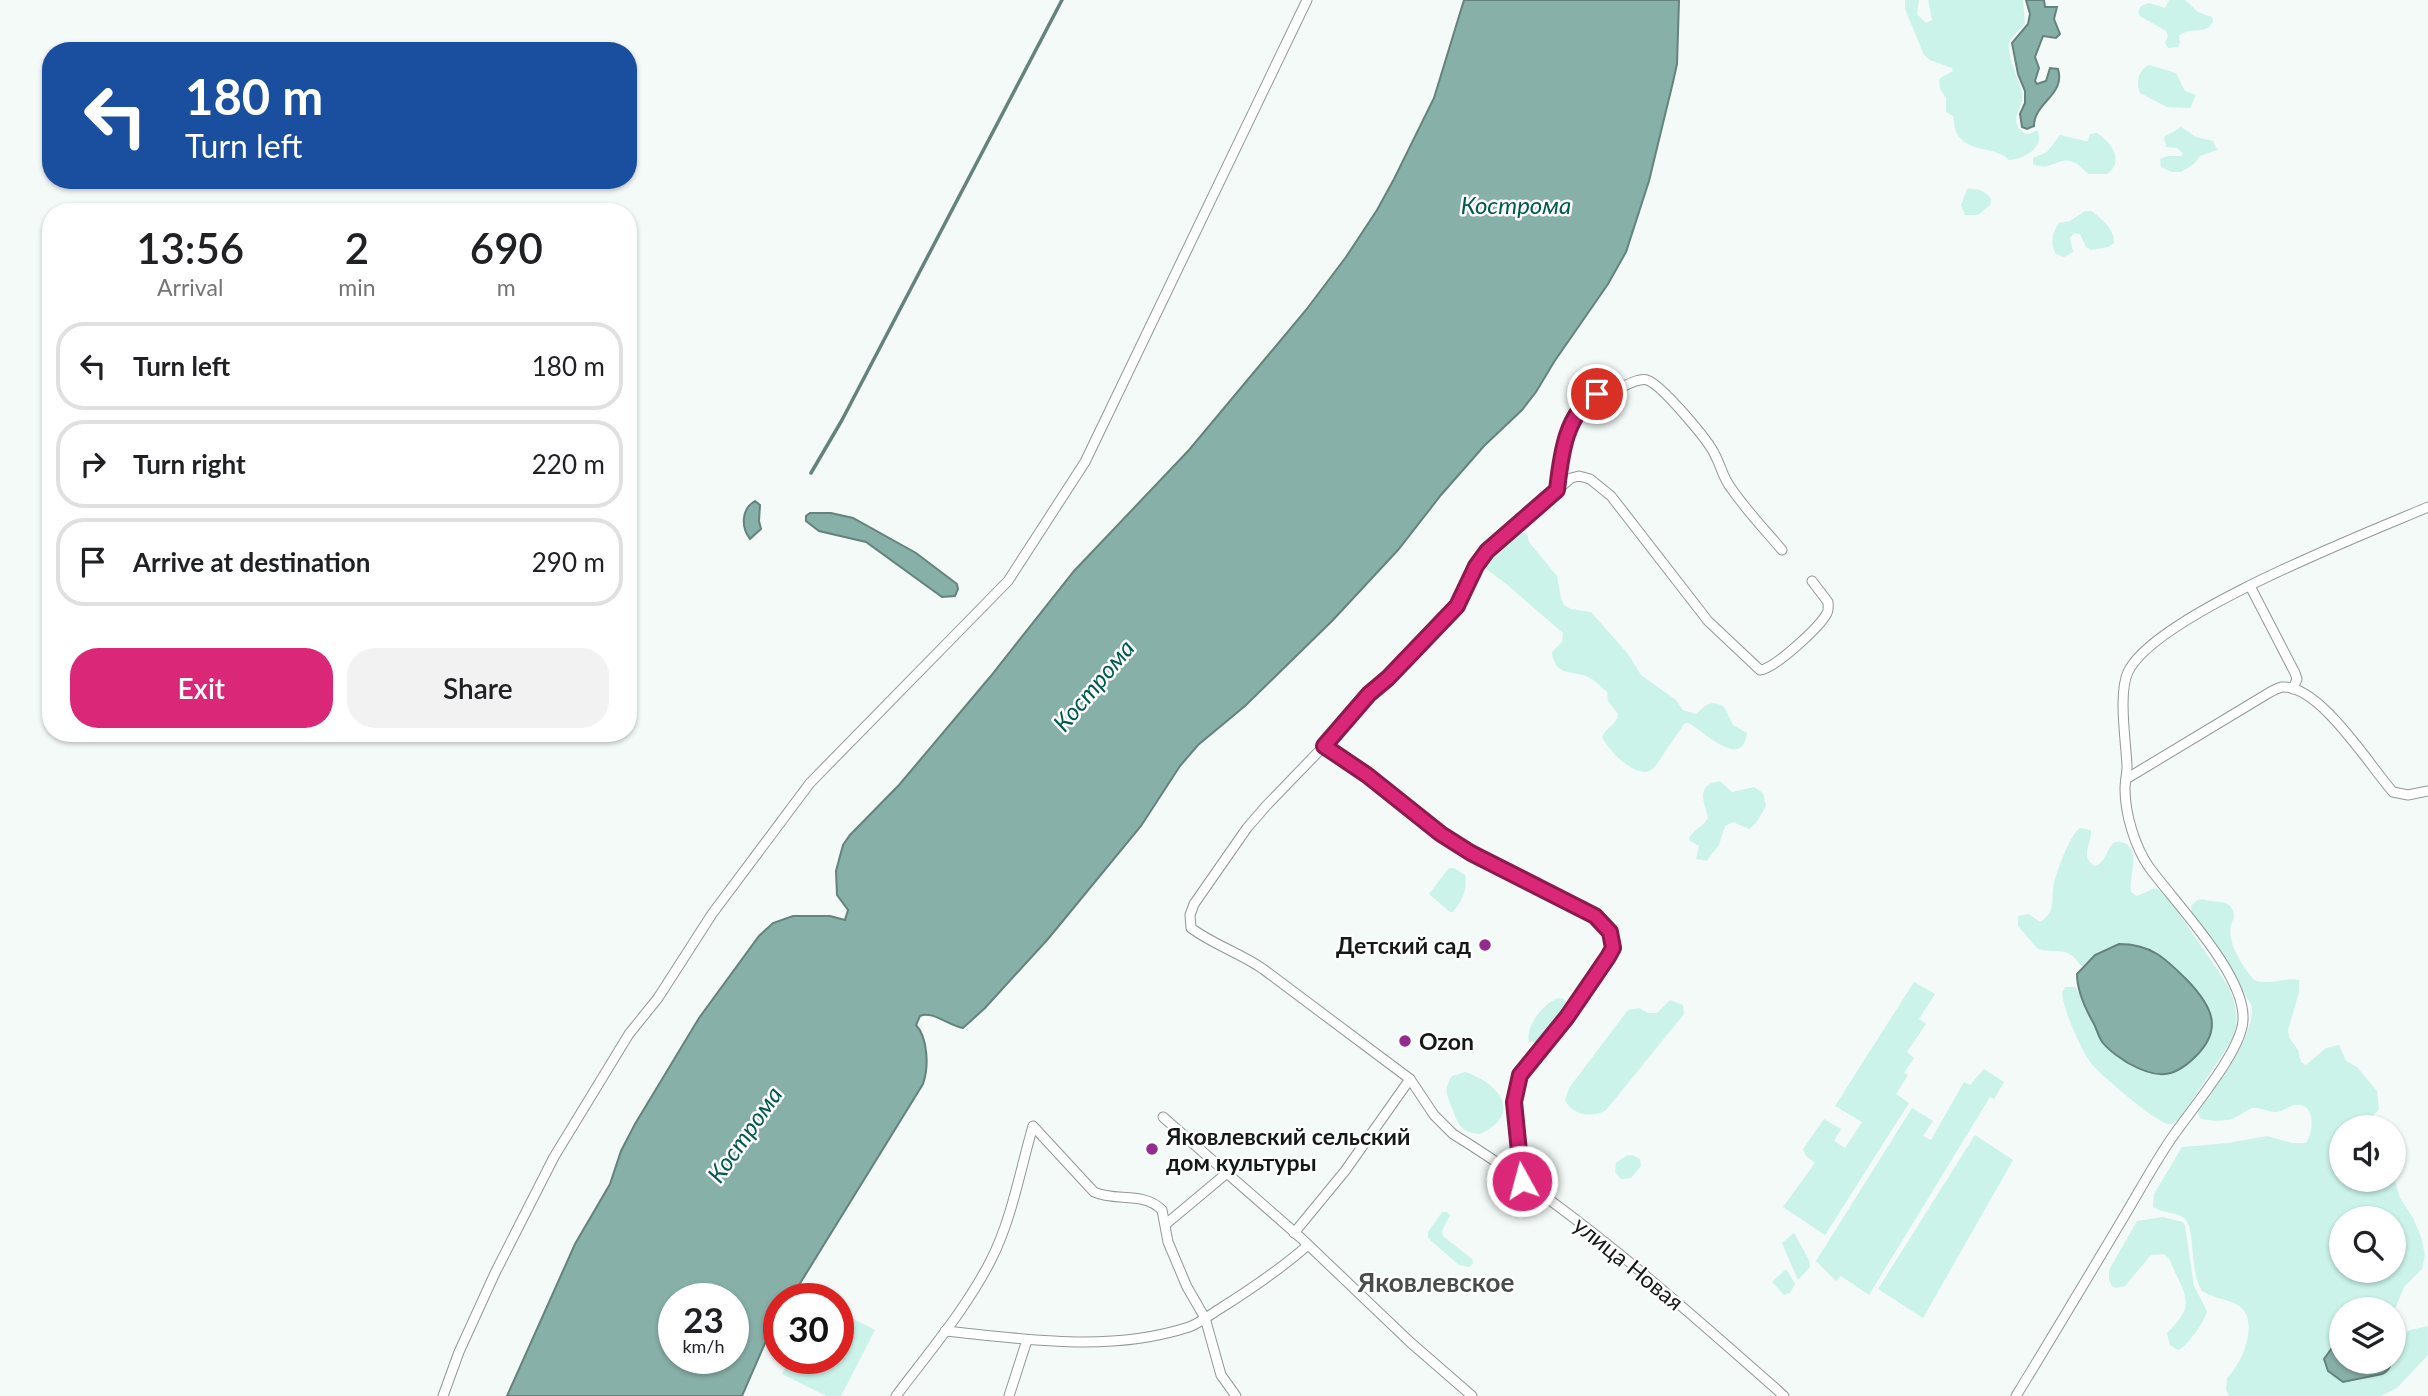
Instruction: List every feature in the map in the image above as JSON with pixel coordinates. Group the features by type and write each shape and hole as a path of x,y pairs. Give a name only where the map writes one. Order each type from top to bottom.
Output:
{"street":[{"path":"443,1396 459,1352 495,1273 554,1157 629,1034 658,999 712,914 810,783 1008,581 1085,462 1307,0"},
{"path":"1557,490 1563,447 1569,431 1589,399 1641,379 1647,380 1676,406 1700,433 1714,452 1728,484 1782,550"},
{"path":"1522,1181 1514,1102 1520,1075 1567,1017 1608,957 1613,948 1610,932 1595,916 1471,853 1441,834 1367,775 1324,746 1369,694 1388,678 1457,606 1476,566 1487,551 1571,478 1579,476 1590,479 1611,496 1708,621 1760,670 1765,670 1779,660 1828,613 1828,602 1812,581"},
{"path":"2016,1396 2171,1140 2238,1040 2243,1023 2240,1000 2228,972 2147,865 2130,822 2125,790 2123,708 2125,679 2129,670 2152,644 2222,600 2286,568 2428,507"},
{"path":"2250,586 2295,673 2297,679 2293,689"},
{"path":"2126,779 2283,687 2305,693 2323,707 2393,792 2408,795 2428,791"},
{"name":"улица Новая","path":"1324,746 1247,828 1191,909 1191,928 1211,943 1244,956 1410,1079 1434,1115 1453,1134 1597,1235 1689,1311 1784,1396"},
{"path":"1294,1233 1345,1171 1410,1079"},
{"path":"1163,1117 1308,1245 1410,1342 1472,1396"},
{"path":"897,1396 975,1288 993,1257 1033,1126 1094,1192 1102,1196 1149,1200 1162,1210 1168,1242 1186,1287 1205,1318 1222,1375 1237,1396"},
{"path":"1166,1224 1227,1174"},
{"path":"944,1331 1027,1340 1121,1342 1191,1326 1252,1288 1308,1245"},
{"path":"1009,1396 1027,1340"}],"shaded area":[{"path":"1905,0 1919,0 1917,14 1926,23 1932,20 1928,0 2023,0 2025,23 2011,39 2009,51 2022,93 2017,123 2024,133 2030,134 2037,130 2039,136 2039,142 2032,151 2009,160 1996,152 1967,144 1961,139 1955,130 1953,116 1946,112 1946,98 1940,89 1939,79 1953,71 1952,68 1924,55 1905,9"},
{"path":"2169,0 2185,0 2198,12 2212,17 2213,21 2206,29 2188,31 2179,36 2178,47 2168,48 2165,43 2168,36 2166,31 2140,16 2138,12 2141,6 2149,3 2165,8"},
{"path":"2149,65 2176,73 2185,91 2196,95 2190,108 2167,107 2140,93 2139,77 2142,70"},
{"path":"2181,127 2196,137 2213,141 2217,150 2200,156 2194,164 2181,172 2171,172 2161,167 2160,159 2182,156 2183,153 2177,148 2166,147 2164,137"},
{"path":"2097,133 2112,147 2116,158 2107,174 2088,174 2071,161 2048,166 2033,164 2033,158 2047,152 2060,135 2088,141 2090,134"},
{"path":"1967,189 1980,191 1991,199 1990,205 1978,215 1965,215 1961,205"},
{"path":"2085,211 2092,211 2107,225 2114,243 2091,250 2086,247 2080,234 2074,233 2070,238 2073,252 2064,257 2056,254 2052,242 2059,223 2070,221"},
{"path":"1521,532 1527,534 1529,542 1557,576 1564,605 1571,609 1591,612 1628,654 1641,675 1676,700 1683,710 1696,714 1712,703 1724,707 1733,725 1747,733 1744,744 1738,749 1730,749 1688,723 1684,724 1654,768 1647,772 1634,769 1615,754 1602,737 1616,721 1618,714 1608,701 1607,692 1590,678 1557,666 1552,652 1562,642 1563,633 1486,569 1486,561"},
{"path":"1720,781 1732,792 1754,787 1763,793 1766,806 1749,829 1733,822 1725,826 1719,845 1706,861 1696,859 1699,846 1689,838 1708,818 1704,791 1707,786"},
{"path":"2080,828 2091,830 2087,854 2095,866 2116,842 2128,845 2133,856 2131,892 2137,896 2155,888 2165,893 2229,987 2236,1012 2234,1037 2181,1117 2172,1124 2140,1107 2091,1063 2073,1029 2062,993 2065,987 2075,987 2113,1054 2212,1026 2208,1006 2197,991 2119,944 2095,955 2081,966 2071,955 2062,951 2038,949 2018,926 2018,916 2029,914 2040,922 2046,918 2051,909 2054,883 2061,862 2072,838"},
{"path":"1449,868 1465,875 1466,880 1464,895 1453,912 1429,894"},
{"path":"2202,899 2231,907 2234,918 2230,933 2232,942 2239,959 2254,980 2299,980 2299,992 2288,1030 2301,1062 2306,1065 2326,1048 2339,1045 2346,1061 2357,1067 2377,1091 2379,1109 2374,1115 2329,1115 2329,1192 2398,1192 2405,1206 2329,1206 2329,1283 2406,1283 2406,1207 2421,1237 2425,1255 2422,1269 2404,1287 2400,1297 2329,1297 2329,1374 2347,1374 2351,1382 2382,1374 2406,1374 2406,1332 2428,1326 2428,1355 2397,1388 2381,1396 2229,1396 2226,1390 2227,1378 2238,1363 2247,1342 2249,1331 2245,1312 2238,1305 2202,1291 2195,1273 2188,1223 2180,1216 2153,1207 2154,1194 2182,1147 2267,1136 2292,1143 2306,1143 2312,1125 2310,1113 2302,1105 2277,1112 2253,1108 2224,1120 2200,1118 2198,1112 2234,1059 2252,1015 2251,1004 2192,914 2191,906"},
{"path":"1914,982 1935,994 1919,1019 1926,1024 1907,1052 1914,1058 1904,1073 1908,1075 1896,1094 1909,1103 1825,1235 1783,1207 1815,1163 1806,1156 1803,1149 1824,1119 1841,1129 1834,1141 1845,1148 1862,1122 1835,1106"},
{"path":"1558,998 1566,1002 1563,1008 1536,1042 1529,1042 1528,1036 1536,1016"},
{"path":"1670,1000 1683,1005 1684,1014 1606,1110 1589,1115 1568,1105 1565,1100 1569,1088 1628,1010 1639,1008 1648,1013 1657,1013"},
{"path":"1984,1069 2004,1082 1994,1099 1990,1097 1869,1295 1841,1276 1836,1281 1816,1261 1912,1108 1933,1121 1923,1136 1931,1140 1964,1082 1970,1085"},
{"path":"1465,1072 1496,1091 1504,1108 1501,1117 1493,1126 1480,1134 1468,1132 1461,1127 1447,1095 1452,1076"},
{"path":"1975,1135 2013,1160 1923,1318 1878,1289"},
{"path":"1632,1155 1640,1159 1641,1166 1631,1178 1621,1179 1615,1172 1616,1163"},
{"path":"1442,1212 1450,1215 1442,1231 1443,1236 1472,1259 1473,1263 1469,1267 1459,1265 1428,1238 1428,1232"},
{"path":"2163,1217 2183,1222 2185,1226 2194,1286 2207,1311 2195,1333 2178,1350 2170,1345 2167,1333 2180,1318 2186,1305 2180,1282 2168,1257 2163,1254 2151,1255 2125,1286 2116,1288 2109,1279 2109,1270 2137,1221"},
{"path":"1794,1233 1810,1267 1798,1280 1782,1243"},
{"path":"1786,1269 1795,1284 1790,1293 1784,1295 1772,1282"},
{"path":"854,1319 875,1330 854,1371"},
{"path":"782,1374 852,1374 841,1396 826,1396"}],"water":[{"name":"Кострома","path":"1464,0 1679,0 1677,64 1649,181 1626,252 1608,284 1536,392 1522,410 1484,446 1398,550 1333,620 1245,706 1198,745 1180,766 1141,826 1048,939 985,1008 963,1028 930,1015 920,1016 916,1025 923,1037 926,1053 923,1084 800,1283 763,1283 763,1348 742,1396 507,1396 575,1244 610,1184 621,1151 699,1018 759,936 773,923 793,916 830,916 845,920 848,910 837,895 836,871 843,845 850,835 899,785 1074,571 1189,450 1306,310 1346,257 1394,179 1434,98"},
{"path":"2026,0 2044,0 2045,7 2057,7 2054,19 2060,34 2056,38 2043,36 2035,57 2039,68 2035,81 2037,84 2046,81 2050,68 2058,69 2059,78 2058,86 2035,118 2034,126 2027,129 2022,127 2020,114 2025,103 2025,91 2018,74 2012,43 2028,24 2030,14"},
{"path":"755,501 760,505 761,529 750,539 744,518 750,504"},
{"path":"810,513 831,513 853,518 916,553 957,584 955,596 942,597 866,542 819,531 806,521 806,516"},
{"path":"2119,944 2149,950 2164,959 2196,990 2208,1008 2212,1027 2210,1037 2195,1057 2179,1070 2163,1074 2147,1072 2112,1052 2099,1036 2082,1000 2077,974 2095,955"},
{"path":"2329,1352 2329,1372 2328,1371 2324,1359"},
{"path":"2332,1374 2382,1374 2343,1382"}],"waterway":[{"path":"811,473 842,420 1062,0"}],"place":[{"name":"Детский сад","path":"1485,945"},
{"name":"Ozon","path":"1405,1041"},
{"name":"Яковлевский сельский дом культуры","path":"1152,1149"}],"district":[{"name":"Яковлевское","path":"1436,1282"}],"route":[{"path":"1522,1181 1514,1102 1520,1075 1567,1017 1608,957 1613,948 1610,932 1595,916 1471,853 1441,834 1367,775 1324,746 1369,694 1388,678 1457,606 1476,566 1487,551 1557,490 1563,447 1569,431 1589,399 1597,394"}]}
